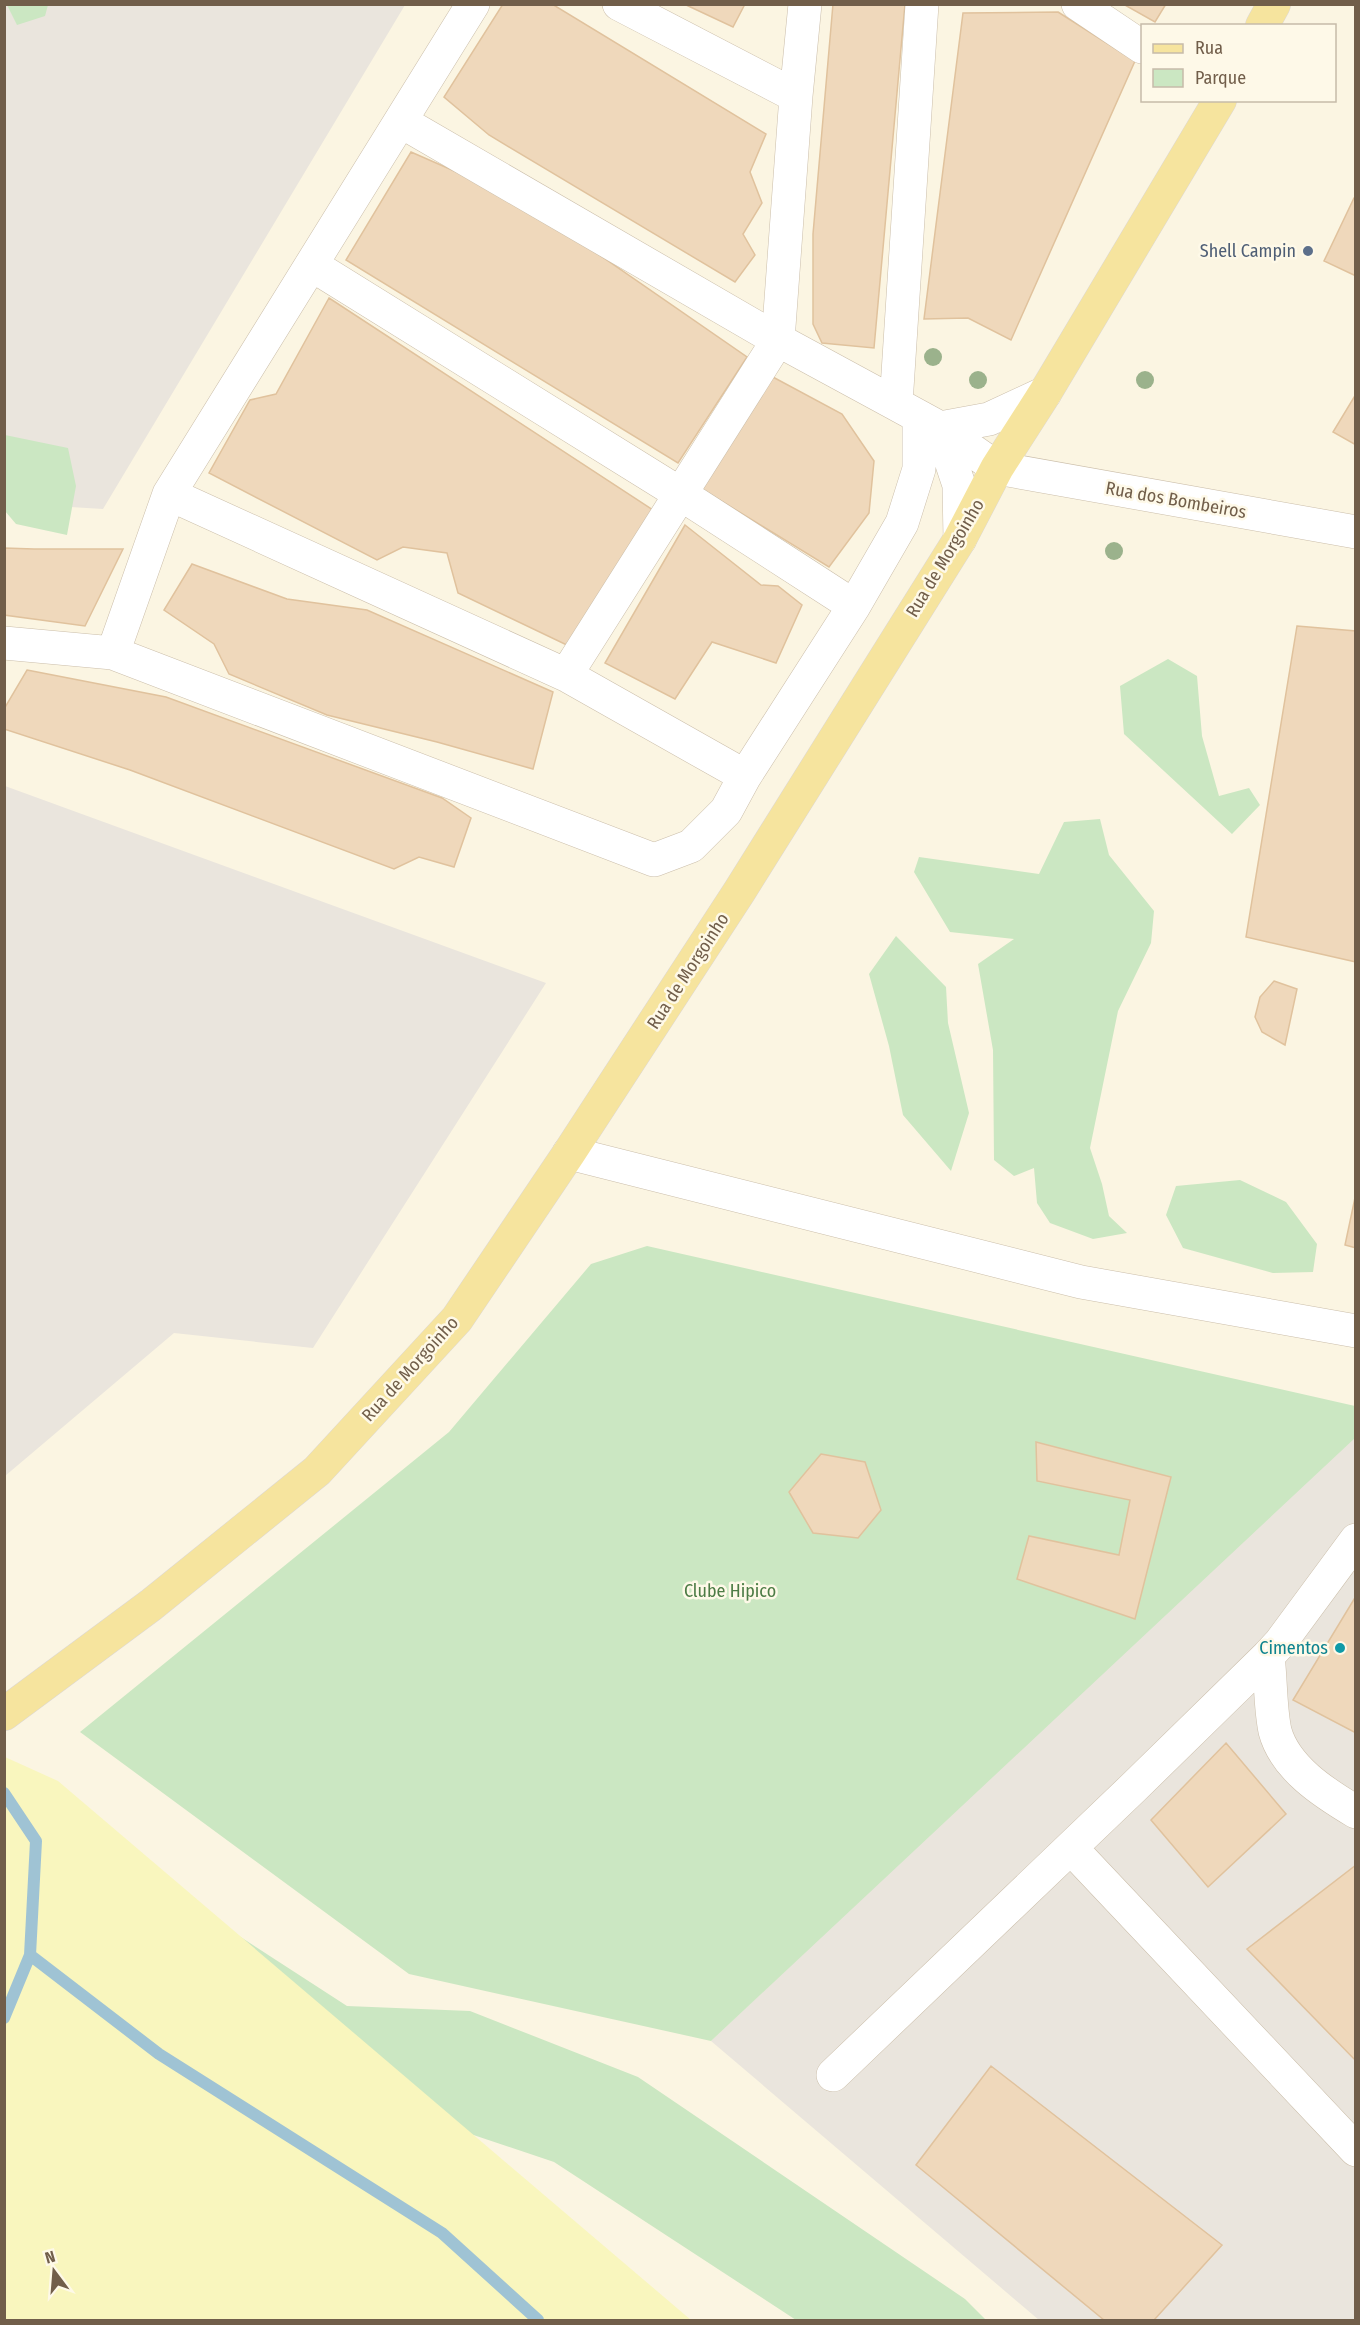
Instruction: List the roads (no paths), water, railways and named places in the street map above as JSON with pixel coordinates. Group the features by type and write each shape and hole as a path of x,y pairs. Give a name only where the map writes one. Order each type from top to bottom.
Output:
{"main road":[{"path":"1263,24 1274,4"},
{"name":"Rua de Morgoinho","path":"4,1714 151,1605 317,1471 457,1318 569,1153 739,892 960,539 997,468 1045,393 1219,102"}],"street":[{"path":"113,652 169,494 402,122 473,4"},
{"path":"619,4 796,96"},
{"path":"566,675 679,493 778,340 805,4"},
{"path":"4,643 113,652 654,860 691,846 726,811 745,776 854,606 902,523 919,469 922,4"},
{"path":"1078,4 1141,46"},
{"path":"402,122 778,340 918,416 997,468"},
{"path":"312,265 679,493 854,606"},
{"path":"918,416 989,419 1045,393"},
{"path":"918,416 959,485 960,539"},
{"name":"Rua dos Bombeiros","path":"997,468 1356,532"},
{"path":"169,494 566,675 745,776"},
{"path":"569,1153 1081,1282 1356,1331"},
{"path":"833,2075 1281,1643 1356,1540"},
{"path":"1268,1656 1275,1731 1287,1758 1330,1797 1356,1812"},
{"path":"1071,1848 1356,2150"}],"waterway":[{"path":"4,1793 36,1841 30,1955 4,2018"},
{"path":"30,1955 159,2054 442,2233 538,2320"}],"place":[{"name":"Shell Campin","path":"1308,251"},
{"name":"Cimentos","path":"1340,1648"}],"park label":[{"name":"Clube Hipico","path":"730,1591"}]}
